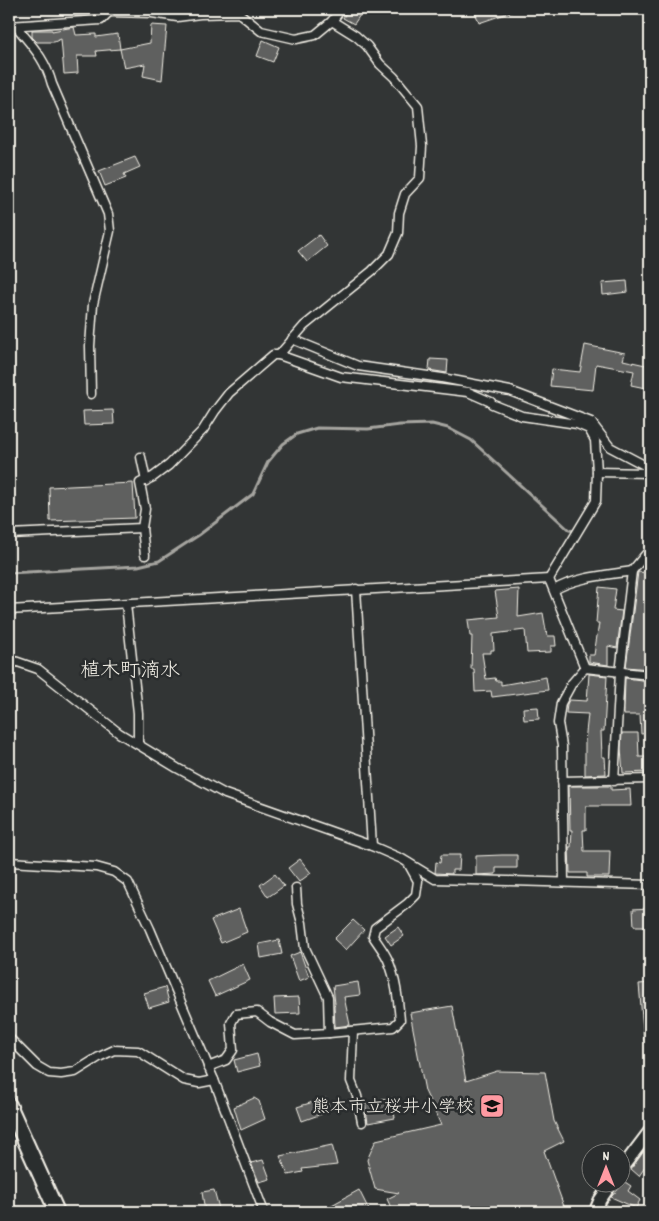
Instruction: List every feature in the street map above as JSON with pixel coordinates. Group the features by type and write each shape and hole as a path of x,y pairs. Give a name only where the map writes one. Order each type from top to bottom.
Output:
{"highway":[{"path":"9,1105 57,1212"}],"main road":[{"path":"632,1155 650,1131"},
{"path":"595,1212 604,1194"}],"street":[{"path":"12,26 101,20 111,11 177,17 200,14 239,14 261,30 296,39 315,35 332,21 341,9"},
{"path":"280,354 304,326 372,271 389,254 398,234 399,213 405,194 420,178 422,146 418,106 394,77 380,64 367,46 356,36 332,21"},
{"path":"12,26 35,49 47,67 52,84 108,214 110,231 93,304 90,346 91,394"},
{"path":"292,339 358,366 442,378 510,391 591,422 610,447 646,466 650,466"},
{"path":"145,555 142,528 145,509 140,483 153,477 169,465 203,430 229,392 273,355 280,354 341,377 468,392 522,416 576,424 589,429 596,440 598,472 596,501 549,579"},
{"path":"141,457 146,481"},
{"path":"598,472 650,473"},
{"path":"9,534 142,528"},
{"path":"614,781 620,673 632,571 646,554 650,553"},
{"path":"554,590 594,577 632,571"},
{"path":"9,610 549,579"},
{"path":"549,579 585,668"},
{"path":"356,589 372,846"},
{"path":"126,604 138,714 138,744"},
{"path":"9,659 38,668 118,733 225,794 372,846 408,862 435,879 650,884"},
{"path":"585,668 650,675"},
{"path":"564,882 562,746 558,723 560,703 572,683 585,668"},
{"path":"562,781 650,779"},
{"path":"9,862 96,867 114,872 128,882 214,1080 264,1212"},
{"path":"208,1067 226,1060 233,1050 231,1023 236,1014 257,1012 270,1022 295,1035 393,1027 400,1020 392,970 373,936 375,928 416,895 418,881 408,862"},
{"path":"296,888 305,948 328,997 329,1033"},
{"path":"353,1031 351,1081 357,1096 362,1122"},
{"path":"9,1038 37,1066 49,1073 75,1072 98,1057 114,1050 122,1050 138,1051 184,1080 198,1083 214,1080"}],"building":[{"path":"75,9 104,9 99,15 75,16"},
{"path":"348,9 364,9 354,24 343,18"},
{"path":"474,9 517,9 517,10 479,23"},
{"path":"151,25 167,26 162,80 143,76 145,64 124,68 120,49 150,43"},
{"path":"74,27 76,35 96,34 96,37 118,34 120,49 96,51 97,56 77,56 78,73 64,74 61,39 54,42 37,42 32,37 32,30 52,31"},
{"path":"263,40 279,47 273,62 257,56"},
{"path":"135,157 140,167 124,174 126,178 105,186 99,171"},
{"path":"319,235 327,246 307,262 298,251"},
{"path":"627,281 628,292 603,295 602,283"},
{"path":"585,345 625,353 623,360 650,366 650,389 631,385 634,371 596,364 593,390 550,386 552,369 580,372"},
{"path":"430,359 448,360 447,373 429,370"},
{"path":"113,410 114,424 84,425 83,411"},
{"path":"133,483 135,518 50,521 49,487"},
{"path":"638,572 650,573 650,669 626,667"},
{"path":"599,587 616,589 613,610 622,611 617,648 608,646 608,665 589,662 589,655 594,655 599,623 596,623"},
{"path":"519,589 518,617 543,613 547,636 555,636 556,646 551,646 551,652 527,653 525,630 493,634 494,650 491,650 491,653 482,653 486,679 495,678 496,681 501,681 501,685 546,677 548,690 492,697 491,691 475,692 474,669 471,669 472,636 470,636 468,620 499,617 495,591"},
{"path":"589,674 607,676 604,731 601,731 602,757 605,757 606,774 585,775 585,742 588,714 566,713 569,700 587,701"},
{"path":"625,678 650,681 650,733 641,734 640,715 624,715"},
{"path":"538,707 539,719 524,720 523,708"},
{"path":"622,733 638,733 639,757 650,757 650,772 623,773"},
{"path":"569,786 611,786 611,790 630,789 631,806 586,806 586,830 583,830 584,851 610,851 609,877 587,877 587,873 570,873 569,847 571,847 572,830 570,830"},
{"path":"441,855 460,855 459,870 452,870 452,874 435,873 436,862 440,863"},
{"path":"517,855 517,868 496,868 496,874 476,875 476,856"},
{"path":"300,859 311,873 299,882 288,868"},
{"path":"275,874 284,886 268,897 260,885"},
{"path":"650,908 650,926 634,926 633,909"},
{"path":"239,909 247,932 221,943 211,920"},
{"path":"353,920 364,930 346,950 334,939"},
{"path":"398,927 404,936 391,945 385,936"},
{"path":"279,940 282,954 261,958 259,944"},
{"path":"300,952 309,977 299,981 290,956"},
{"path":"243,964 250,980 215,996 208,981"},
{"path":"358,982 360,995 344,997 350,1025 335,1027 333,986"},
{"path":"650,983 650,1041 644,1041 639,984"},
{"path":"165,987 169,1002 149,1008 144,993"},
{"path":"299,997 300,1013 275,1014 274,998"},
{"name":"熊本市立桜井小学校","path":"452,1006 466,1081 497,1071 545,1072 554,1121 564,1141 544,1151 566,1212 393,1212 387,1199 399,1193 375,1189 367,1160 376,1140 441,1125 425,1091 410,1013"},
{"path":"257,1054 260,1066 237,1072 234,1060"},
{"path":"254,1098 259,1101 265,1119 241,1130 234,1107"},
{"path":"326,1098 330,1111 302,1121 297,1107"},
{"path":"392,1098 395,1118 368,1123 365,1103"},
{"path":"650,1143 650,1160 639,1176 632,1168"},
{"path":"332,1145 337,1165 302,1169 303,1172 288,1175 280,1156"},
{"path":"263,1160 270,1179 259,1182 251,1163"},
{"path":"214,1190 220,1212 205,1212 202,1192"},
{"path":"359,1190 370,1212 319,1212"},
{"path":"614,1194 632,1194 640,1200 636,1208 611,1197"}],"waterway":[{"path":"9,573 138,566 159,561 199,535 253,494 268,462 283,444 297,434 317,428 368,429 432,424 448,428 471,440 569,530 575,531"}],"place":[{"name":"熊本市立桜井小学校","path":"492,1106"}],"district":[{"name":"植木町滴水","path":"130,669"}]}
